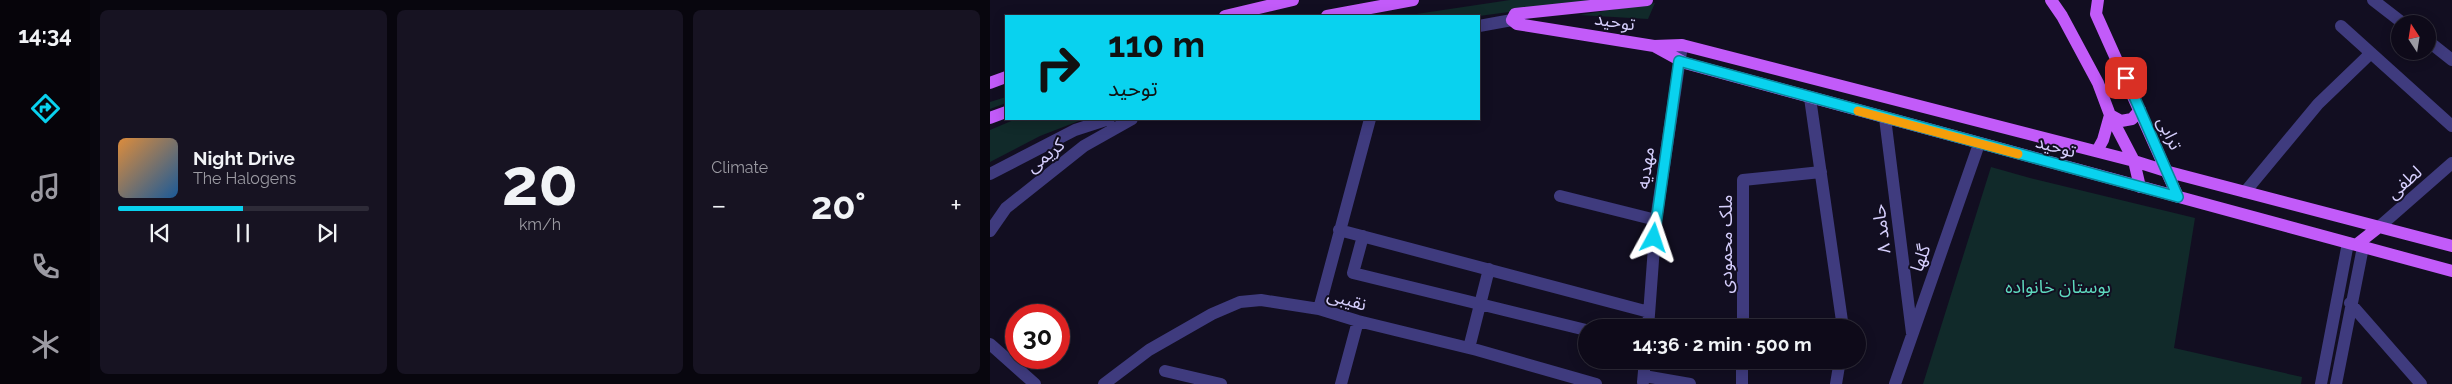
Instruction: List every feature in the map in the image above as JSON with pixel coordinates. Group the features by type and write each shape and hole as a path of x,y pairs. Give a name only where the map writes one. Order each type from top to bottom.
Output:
{"main road":[{"path":"1228,15 1269,3 1293,0"},
{"path":"1332,15 1413,0"},
{"path":"1512,20 1515,14 1647,0"},
{"path":"2051,0 2062,16 2098,83 2110,115 2134,161 2140,187"},
{"name":"ترابی","path":"2098,0 2096,14 2178,197"},
{"name":"توحید","path":"1512,20 1517,24 1654,46 1682,45 2097,151 2168,172 2452,246"},
{"name":"توحید","path":"1654,46 1679,61 1810,98 2452,271"},
{"path":"990,83 1005,76"},
{"path":"2110,115 2121,121 2132,120 2140,110"},
{"path":"990,118 1005,112"},
{"path":"2097,151 2103,140 2110,115"},
{"path":"2356,245 2379,227"}],"street":[{"path":"2373,0 2392,15"},
{"path":"1480,26 1512,20"},
{"path":"2341,26 2452,126"},
{"name":"مهدیه","path":"1649,319 1656,220 1682,45"},
{"path":"2436,47 2452,60"},
{"path":"2244,192 2318,104 2371,53"},
{"path":"1810,98 1842,319"},
{"name":"حامد ۸","path":"1885,118 1912,335"},
{"path":"990,174 1075,130 1106,120"},
{"name":"کریمی","path":"990,231 1006,208 1022,195 1084,146 1130,120"},
{"path":"1319,309 1370,120"},
{"name":"گلها","path":"1895,384 1979,144"},
{"name":"لطفی","path":"2379,227 2452,163"},
{"name":"ملک محمودی","path":"1742,319 1743,180 1821,172"},
{"path":"1560,196 1656,220"},
{"path":"1340,230 1650,312"},
{"path":"1363,236 1353,273 1578,328"},
{"path":"2336,384 2350,303 2356,245"},
{"path":"2321,384 2356,245"},
{"path":"1469,348 1489,269"},
{"name":"نقیبی","path":"1104,384 1149,350 1212,314 1240,302 1261,300 1319,309 1358,321 1469,348 1596,384"},
{"path":"2350,303 2421,384"},
{"path":"1341,384 1358,321"},
{"path":"990,344 1034,384"},
{"path":"1742,369 1742,384"},
{"path":"1836,384 1838,369"},
{"path":"1165,370 1221,384"},
{"path":"1643,380 1690,384"}],"green space":[{"path":"1510,0 1601,0 1480,16 1410,15"},
{"path":"1655,3 1648,19 1579,15"},
{"path":"1005,97 1005,103 990,109 990,102"},
{"path":"1014,120 1081,120 1040,136 990,162 990,130"},
{"name":"بوستان خانواده","path":"1991,167 2195,218 2174,348 2302,377 2301,384 1923,384"}],"slow traffic":[{"path":"1858,111 2018,154"}],"route":[{"path":"1654,238 1679,61 2178,197 2126,78"}]}
